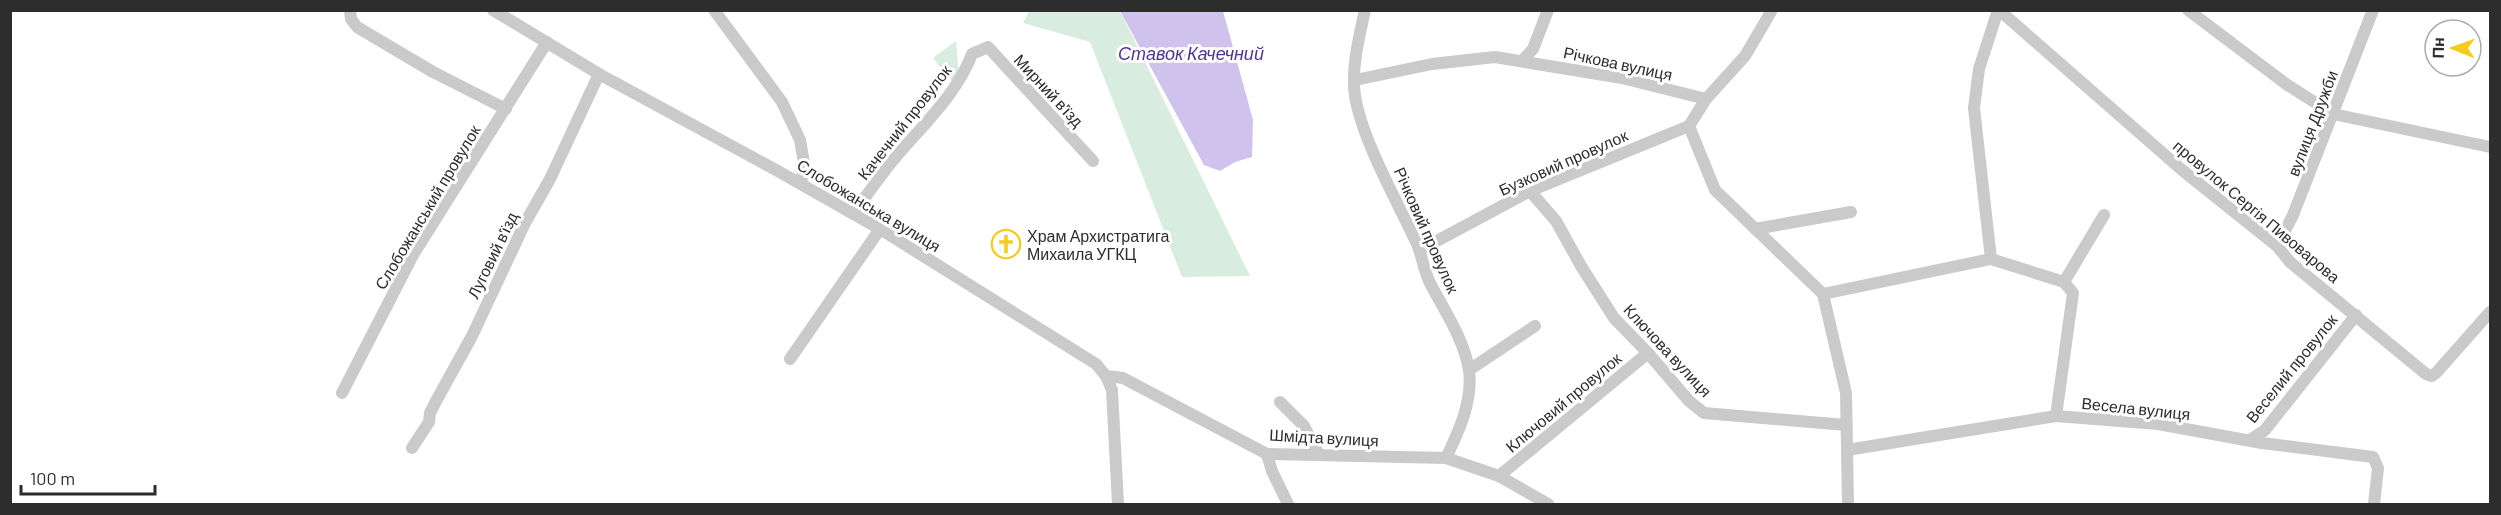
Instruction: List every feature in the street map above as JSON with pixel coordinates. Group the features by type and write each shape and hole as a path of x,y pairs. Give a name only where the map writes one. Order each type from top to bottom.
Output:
{"street":[{"path":"350,10 351,19 357,27 433,72 506,108"},
{"name":"Слобожанська вулиця","path":"493,10 599,74 880,229 1092,361 1106,376"},
{"name":"Річковий провулок","path":"1365,10 1357,46 1355,97 1371,144 1420,250 1428,279 1461,344 1469,370 1467,399 1461,427 1446,458"},
{"path":"1522,61 1533,49 1548,10"},
{"path":"1772,10 1745,56 1706,99 1689,126 1715,190 1823,294 1846,393 1848,504"},
{"path":"1991,259 1974,108 1979,69 1999,10"},
{"name":"провулок Сергія Пивоварова","path":"1999,10 2182,170 2277,246 2290,262 2426,374 2432,376 2490,312"},
{"path":"2188,10 2286,84 2333,114 2490,147"},
{"name":"вулиця Дружби","path":"2277,246 2294,215 2373,10"},
{"path":"720,13 782,102 800,140 804,163 801,184"},
{"name":"Слобожанський провулок","path":"342,393 413,255 547,42"},
{"name":"Мирний в'їзд","path":"980,51 988,47 1093,161"},
{"name":"Качечний провулок","path":"853,214 892,161 953,89 966,71 972,54 980,51"},
{"name":"Річкова вулиця","path":"1354,80 1432,64 1479,58 1522,61 1622,78 1706,99"},
{"name":"Луговий в'їзд","path":"412,448 429,422 430,413 472,336 599,74"},
{"name":"Бузковий провулок","path":"1420,250 1530,191 1689,126"},
{"name":"Ключова вулиця","path":"1530,191 1556,221 1614,318 1689,401 1704,413 1846,425"},
{"path":"1755,229 1851,213"},
{"path":"2064,282 2103,215"},
{"path":"790,359 880,229"},
{"path":"1823,294 1991,259 2064,282 2073,293 2056,416"},
{"name":"Веселий провулок","path":"2250,440 2265,430 2356,315"},
{"path":"1469,370 1535,326"},
{"name":"Ключовий провулок","path":"1499,476 1648,353"},
{"path":"1106,376 1114,404 1118,504"},
{"name":"Шмідта вулиця","path":"1106,376 1123,378 1267,454 1446,458 1499,476 1548,504"},
{"path":"1280,402 1304,426 1318,455"},
{"name":"Весела вулиця","path":"1846,450 2056,416 2158,424 2250,440 2373,456 2378,468 2374,504"},
{"path":"1267,454 1272,471 1288,504"}],"green space":[{"path":"1030,10 1120,11 1250,276 1182,277 1090,42 1023,23"},
{"path":"956,41 959,75 954,84 933,58"}],"water":[{"name":"Ставок Качечний","path":"1120,11 1223,11 1253,120 1252,157 1235,162 1220,171 1204,165"}],"place":[{"name":"Храм Архистратига Михаила УГКЦ","path":"1006,244"}]}
